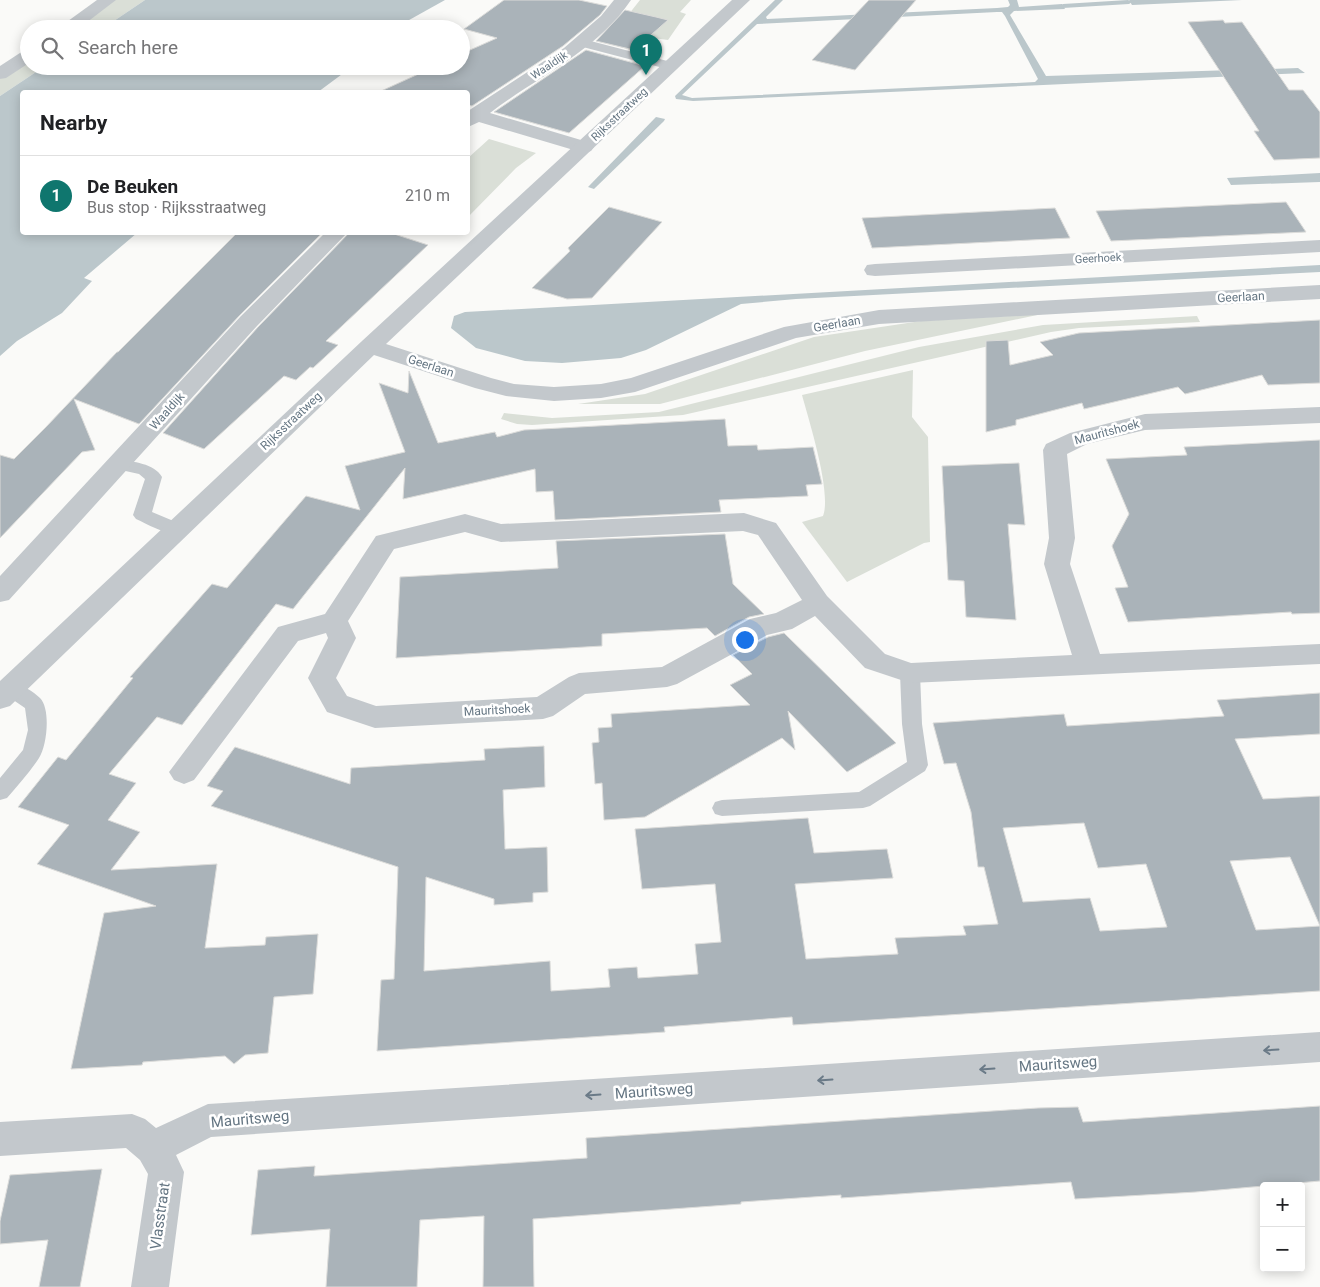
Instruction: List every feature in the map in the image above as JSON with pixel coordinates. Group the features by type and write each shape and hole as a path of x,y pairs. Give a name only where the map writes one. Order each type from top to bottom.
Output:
{"street":[{"path":"79,20 108,0"},
{"name":"Waaldijk","path":"471,118 583,43 615,11 623,0"},
{"name":"Rijksstraatweg","path":"5,693 370,346 742,0"},
{"path":"0,74 20,61"},
{"name":"Rijksstraatweg","path":"471,118 584,147"},
{"name":"Waaldijk","path":"0,593 249,321 335,235"},
{"name":"Geerhoek","path":"875,270 1320,246"},
{"name":"Geerlaan","path":"370,346 506,389 536,393 602,391 634,385 792,332 879,317 1320,292"},
{"name":"Mauritshoek","path":"1089,664 1057,564 1062,538 1055,450 1079,438 1145,422 1320,415"},
{"path":"184,772 288,634 334,621 385,542 465,524 501,533 744,522 767,529 818,603 875,661 910,673 1320,654"},
{"name":"Mauritshoek","path":"334,621 342,638 322,678 337,704 375,717 543,708 579,684 667,677 760,626 782,622 818,603"},
{"name":"Mauritsweg","path":"153,1148 208,1121 1320,1047"},
{"path":"0,1139 132,1131 153,1148"},
{"name":"Vlasstraat","path":"150,1287 166,1172 153,1148"}],"lane":[{"path":"583,43 671,66"},
{"path":"118,464 144,470 154,477 142,515 177,529"},
{"path":"722,808 863,800 918,765 912,724 910,673"},
{"path":"0,792 32,753 38,730 34,704 5,693"}],"shaded area":[{"path":"114,0 145,0 115,20 86,20"},
{"path":"145,0 445,0 409,20 115,20"},
{"path":"640,0 691,0 680,12 686,14 668,40 653,38 638,52 602,42 621,24"},
{"path":"775,0 783,0 766,17 767,19 997,8 1008,7 1010,5 1008,0 1017,0 1019,7 1062,4 1065,9 1014,11 1010,15 1046,76 1298,68 1305,73 693,101 676,99 675,96","holes":["1002,12 1038,79 1035,82 692,98 682,95 757,24"]},
{"path":"1129,0 1242,0 1132,5"},
{"path":"20,66 20,75 32,75 0,96 0,79"},
{"path":"32,75 341,75 321,90 20,90 20,235 135,235 84,278 92,281 62,313 17,341 0,356 0,96"},
{"path":"656,117 665,119 594,189 588,187"},
{"path":"489,139 536,153 516,168 470,215 470,156"},
{"path":"1320,173 1320,182 1231,185 1227,178"},
{"path":"1320,265 1320,272 796,299 741,304 646,350 621,358 562,363 525,361 476,348 451,328 454,316 465,312"},
{"path":"1042,314 865,351 660,404 578,404 645,394 814,337 921,321"},
{"path":"1197,316 1200,322 1079,328 1051,332 683,415 532,425 517,424 501,419 504,413 552,418 659,412 919,347 1043,325"},
{"path":"913,370 912,417 928,437 930,542 924,543 847,582 802,522 823,516 825,505 819,457 802,395"}],"building":[{"path":"504,0 579,0 607,6 600,15 563,46 472,106 470,106 470,90 383,90 416,75 470,75 470,50 497,38 470,31 470,25"},
{"path":"869,0 916,0 855,70 812,60"},
{"path":"625,10 668,20 634,50 596,41"},
{"path":"1223,20 1225,23 1242,22 1289,90 1303,90 1320,112 1320,158 1274,160 1254,131 1259,131 1188,22"},
{"path":"586,50 645,66 569,133 494,112"},
{"path":"1286,202 1306,232 1111,241 1096,211"},
{"path":"609,207 662,222 592,298 567,299 532,288 570,251 568,248"},
{"path":"1055,208 1070,238 872,248 862,218"},
{"path":"235,235 320,235 240,315 139,424 74,399 95,450 82,452 0,538 0,455 14,459"},
{"path":"347,235 397,235 428,245 326,341 338,345 313,368 310,367 296,380 284,376 204,449 163,433 258,327"},
{"path":"1320,320 1320,383 1268,385 1262,375 1185,394 1178,387 1084,409 1082,403 1016,420 1016,425 986,432 986,341 1008,340 1010,365 1053,355 1040,342 1079,333"},
{"path":"409,371 438,443 495,432 497,437 524,430 725,419 728,446 757,445 758,450 813,447 822,484 806,485 808,496 719,500 721,512 555,520 553,491 536,492 535,469 403,499 405,468 293,609 276,604 182,725 157,717 109,774 136,783 108,820 140,832 111,870 217,864 205,948 265,945 266,937 318,934 313,994 274,997 268,1053 245,1055 234,1064 225,1056 143,1062 142,1065 71,1069 104,913 156,906 37,864 69,825 18,807 58,757 66,760 133,678 130,677 212,584 227,588 306,496 360,510 345,466 405,452 379,383 408,393"},
{"path":"1320,440 1320,613 1292,614 1291,612 1128,622 1115,588 1128,587 1112,546 1129,514 1106,459 1187,455 1184,447"},
{"path":"1019,463 1025,525 1008,524 1016,620 966,617 964,581 948,580 942,466"},
{"path":"725,534 733,584 764,614 749,617 715,636 707,628 602,634 602,646 396,658 400,577 558,568 556,541"},
{"path":"784,633 896,743 847,772 788,711 795,750 782,738 645,817 604,820 602,783 595,784 592,743 599,742 598,728 612,727 611,714 750,705 730,685 752,674 733,655 768,637"},
{"path":"1320,693 1320,734 1235,739 1263,799 1320,796 1320,926 1320,991 793,1025 792,1017 664,1027 665,1032 377,1051 381,980 394,979 398,867 211,806 223,791 207,786 235,747 350,784 351,768 485,760 484,749 544,746 545,787 503,790 505,849 547,847 548,892 533,893 533,902 494,905 494,899 426,877 424,971 550,961 551,991 610,987 608,969 637,967 638,978 698,974 695,944 721,942 715,884 642,889 635,829 808,818 814,853 887,849 893,878 795,884 806,959 898,954 895,938 966,935 963,926 998,924 984,867 978,867 971,812 956,763 944,764 933,723 1064,714 1067,726 1224,716 1217,700","holes":["1084,823 1098,868 1146,864 1167,927 1100,931 1090,898 1023,902 1003,828","1290,857 1320,926 1256,930 1230,861"]},
{"path":"1320,1106 1320,1181 1260,1182 1260,1186 1075,1199 1071,1182 841,1198 841,1195 533,1219 534,1287 483,1287 484,1216 420,1220 417,1287 326,1287 330,1229 251,1235 258,1170 315,1166 314,1176 587,1158 586,1138 1038,1108 1078,1107 1083,1122"},
{"path":"102,1169 80,1287 39,1287 48,1240 0,1244 0,1221 10,1175"}],"waterway":[{"path":"1063,6 1129,2"}],"place":[{"name":"De Beuken","path":"646,75"}]}
